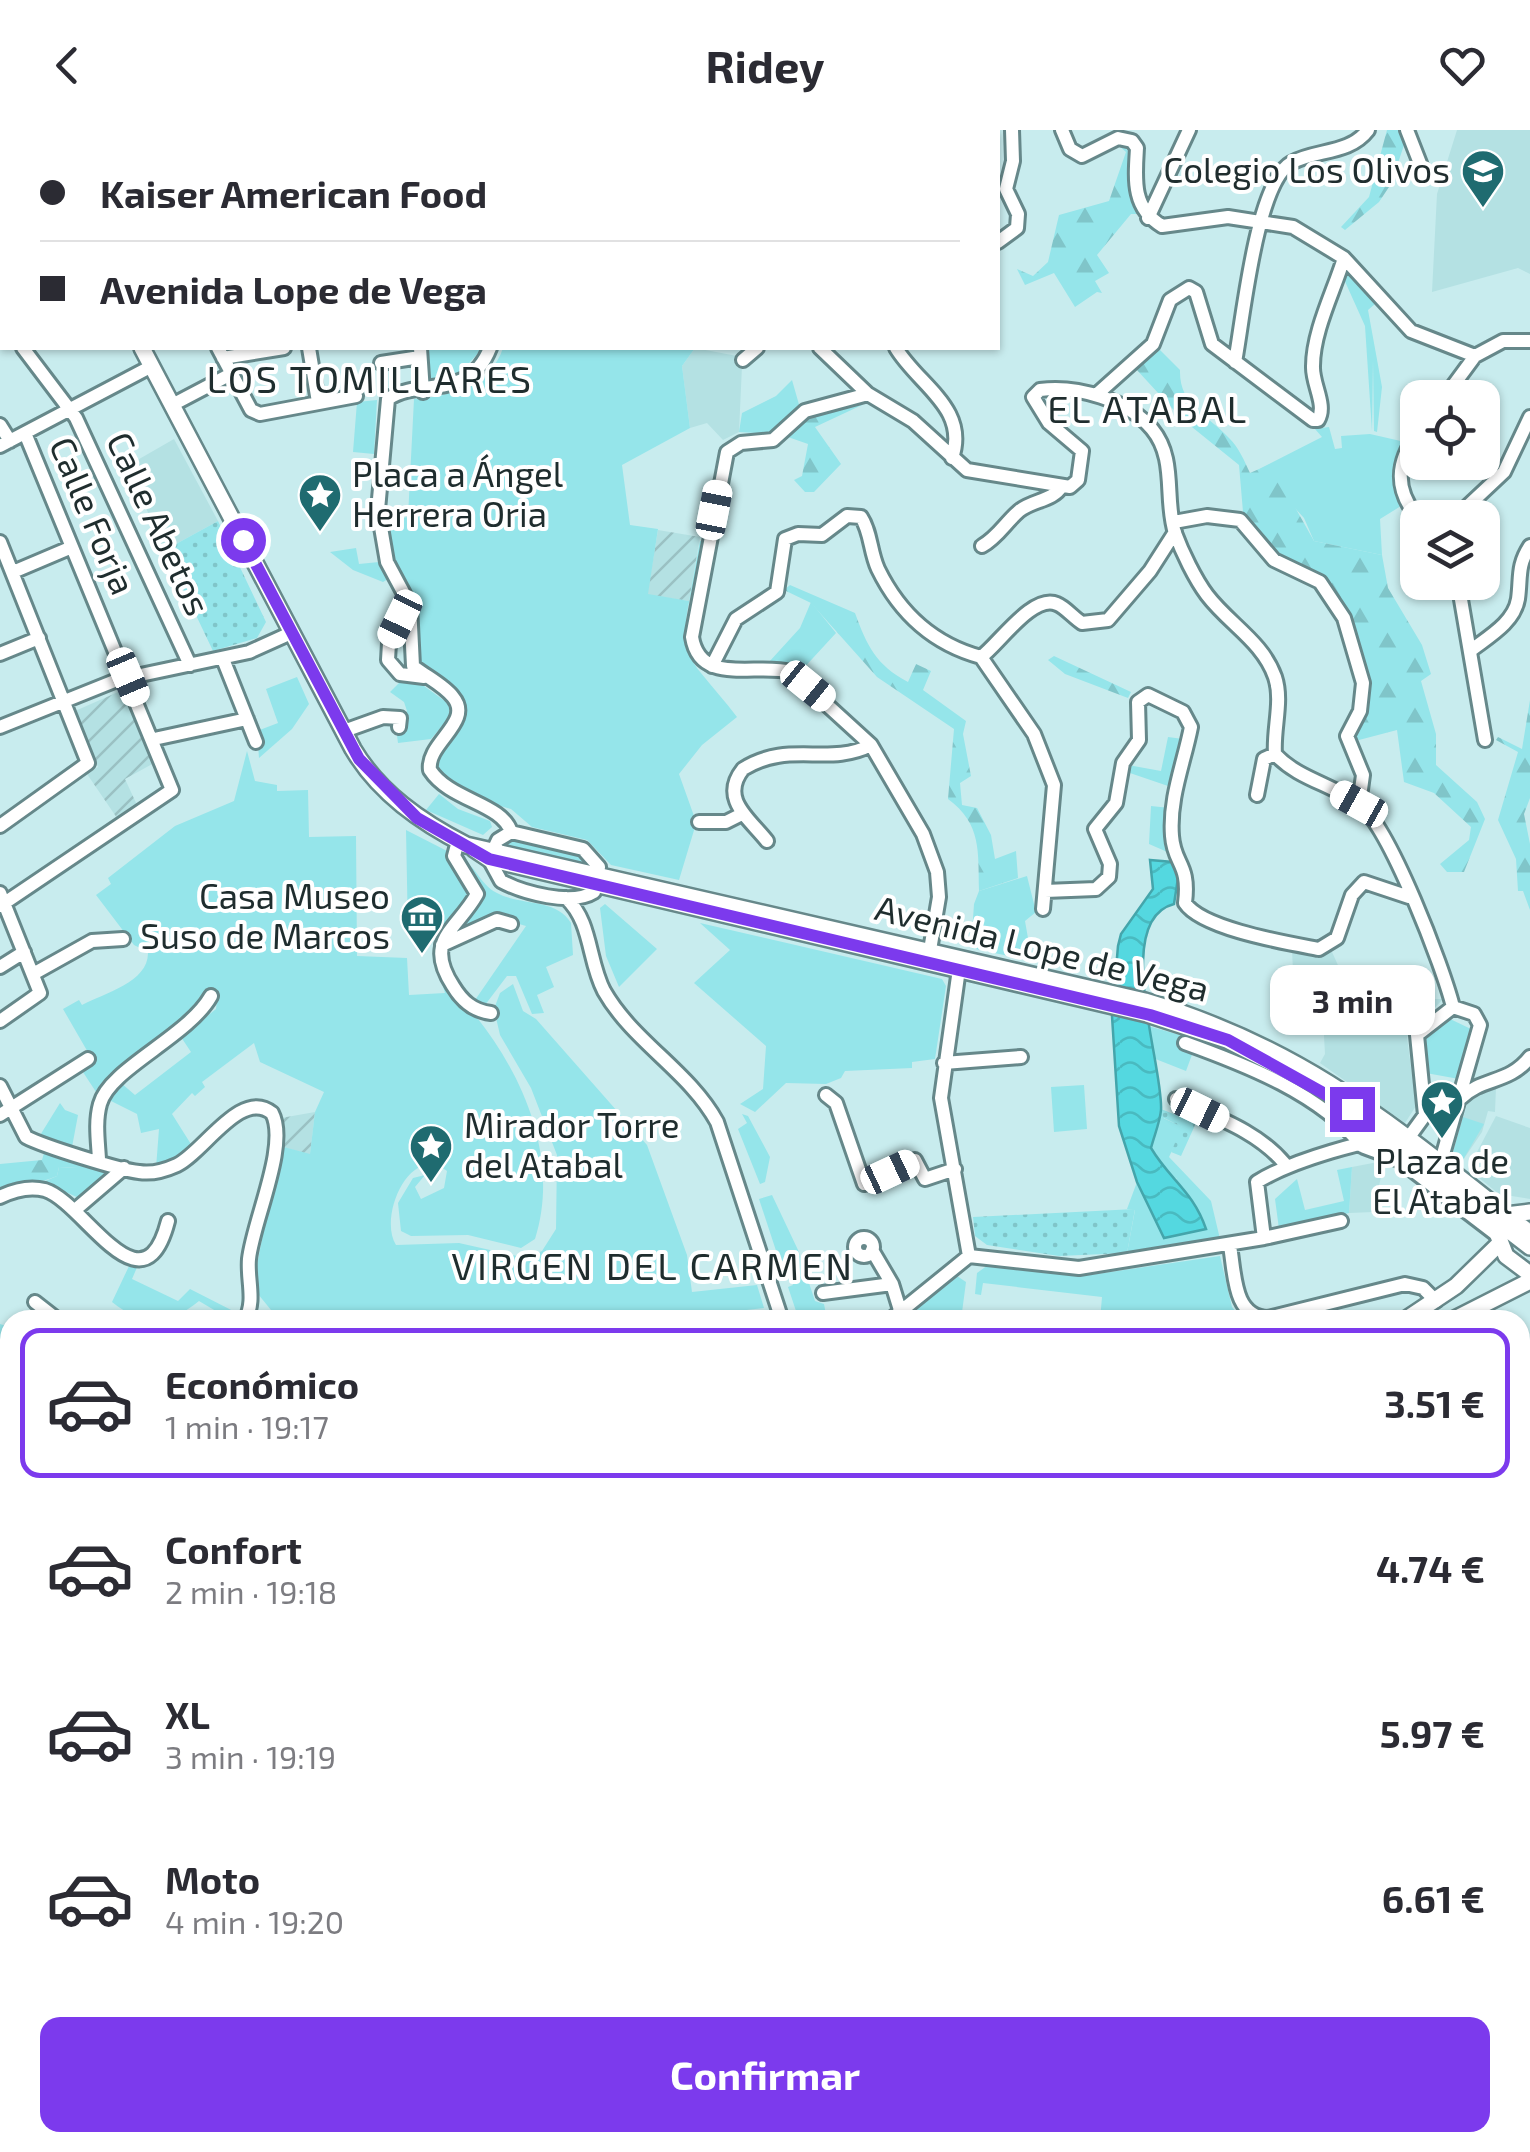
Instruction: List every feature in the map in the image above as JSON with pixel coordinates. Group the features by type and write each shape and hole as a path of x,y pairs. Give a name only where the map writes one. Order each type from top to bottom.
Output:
{"main road":[{"name":"Avenida Lope de Vega","path":"146,350 359,759 417,818 490,854 596,885 959,969 1112,999"},
{"name":"Avenida Lope de Vega","path":"596,885 930,950 1146,1007 1228,1040 1330,1093 1400,1145 1500,1230 1530,1247"},
{"name":"Avenida Lope de Vega","path":"1400,1145 1441,1161 1500,1230 1530,1233"},
{"path":"1421,1310 1436,1300 1500,1230 1530,1212"},
{"path":"1473,1310 1530,1277 1500,1230"}],"street":[{"path":"1000,241 1018,228 1018,214 1006,188 1014,161 1012,130"},
{"path":"1062,130 1070,149 1082,156 1123,134 1137,148 1136,190 1148,218 1162,226 1204,218 1259,220 1292,227 1344,258 1411,331 1474,356"},
{"path":"1148,218 1188,130"},
{"path":"1235,362 1259,220 1271,186 1286,166 1352,144 1368,130"},
{"path":"1407,130 1422,171"},
{"path":"1096,395 1152,344 1170,300 1182,289 1196,292 1207,334 1235,362 1312,420 1318,420 1322,408 1314,383 1313,356 1344,258"},
{"path":"1457,380 1474,356 1503,342 1530,340"},
{"name":"Calle Abetos","path":"24,350 76,418 190,666"},
{"path":"259,350 221,353 251,410 260,414 356,396"},
{"path":"309,350 318,402"},
{"path":"488,350 471,373 452,385 394,394 384,406 378,510 387,562 412,617 409,652 413,666 453,696 458,709 456,721 431,753 430,770 449,790 503,816 511,832"},
{"path":"743,360 756,350"},
{"path":"822,350 868,394 913,422 967,470 1070,488 1078,480 1082,451 1049,423 1032,397 1050,388 1096,395 1131,411 1161,442 1174,527 1206,594 1262,652 1272,669 1278,701 1274,754"},
{"path":"898,350 946,405 956,425 952,458"},
{"path":"381,363 420,352 423,392"},
{"path":"0,425 5,444 152,366"},
{"path":"172,405 232,374"},
{"path":"844,398 848,377"},
{"path":"868,394 804,410 773,440 741,443 727,452 692,627 694,647 712,666 724,670 791,672 871,745 932,852 940,897 930,950"},
{"path":"1474,500 1504,472 1530,417"},
{"name":"Calle Forja","path":"1,901 172,790 25,433"},
{"path":"1400,475 1404,500"},
{"path":"1021,509 1026,480"},
{"path":"982,546 996,537 1021,509 1059,493 1062,486"},
{"path":"712,666 736,620 777,592 785,539 798,534 822,534 854,514 866,524 878,569 910,620 964,652 982,657 1034,734 1050,772 1054,795 1043,908"},
{"path":"982,657 1017,620 1042,604 1057,604 1082,623 1108,620 1150,571 1174,527 1207,516 1240,520 1274,560 1320,582 1331,594 1354,642 1363,684 1360,712 1347,736 1364,775 1359,804"},
{"path":"0,542 87,758 86,767 0,826"},
{"path":"13,572 72,546"},
{"path":"1470,651 1511,616 1518,595 1517,573 1530,546"},
{"path":"404,594 389,643 388,660 400,674 426,677"},
{"path":"1461,600 1484,740"},
{"path":"0,728 128,677 223,659 291,632"},
{"path":"0,654 39,638"},
{"path":"223,659 256,742"},
{"path":"1044,891 1096,889 1109,877 1110,864 1094,829 1116,803 1123,763 1138,740 1138,702 1148,695 1183,712 1191,727 1177,772 1172,830 1188,875 1185,903 1193,912 1242,931 1318,949 1332,944 1340,933 1352,895 1364,882 1409,897"},
{"path":"344,731 383,717 400,718 399,726"},
{"path":"154,739 247,719"},
{"path":"768,842 742,814 734,787 743,769 794,751 852,755 871,745"},
{"path":"1257,795 1264,760 1274,754"},
{"path":"1274,754 1300,775 1359,804 1381,830 1452,1007"},
{"path":"699,822 726,822 742,814"},
{"path":"511,832 490,854 508,884 566,898 596,885"},
{"path":"511,832 584,848 594,857 596,885 584,924"},
{"path":"462,843 454,856 478,894 448,930 442,945 442,970 461,998 480,1012 491,1013"},
{"path":"566,898 584,924 591,963 621,1017 703,1097 717,1122 779,1310"},
{"path":"0,1021 40,993 1,901"},
{"path":"442,945 496,920 511,924"},
{"path":"33,974 92,941 123,939"},
{"path":"0,967 24,952"},
{"path":"959,969 942,1098 969,1256"},
{"path":"99,1159 97,1123 107,1088 185,1028 211,996"},
{"path":"1441,1161 1480,1025 1474,1014 1452,1007"},
{"path":"1264,1238 1258,1182 1286,1164 1362,1146 1400,1145 1425,1115 1417,1035 1452,1007"},
{"path":"1185,1043 1298,1094 1349,1130 1362,1146"},
{"path":"944,1063 1021,1057"},
{"path":"1459,1100 1486,1084 1505,1079 1530,1057"},
{"path":"5,1111 88,1058"},
{"path":"1468,1070 1469,1078 1486,1084"},
{"path":"0,1086 5,1111 26,1137 124,1168 154,1172 199,1152 241,1110 258,1106 272,1113 277,1135 249,1258 251,1310"},
{"path":"826,1095 836,1103 864,1184 915,1160 924,1179 955,1170"},
{"path":"1176,1098 1250,1134 1272,1148 1286,1164"},
{"path":"1425,1115 1439,1115 1451,1123"},
{"name":"Avenida Lope de Vega","path":"1362,1146 1400,1145"},
{"path":"75,1210 124,1168"},
{"path":"0,1197 31,1188 47,1191 75,1210 107,1244 132,1260 150,1256 159,1248 168,1222"},
{"path":"900,1310 969,1256 1079,1268 1230,1246 1342,1221"},
{"path":"1230,1246 1243,1310"},
{"path":"872,1250 892,1284 912,1298"},
{"path":"823,1292 892,1284"},
{"path":"892,1284 895,1310"},
{"path":"1300,1310 1405,1284 1424,1288 1436,1300"},
{"path":"34,1302 45,1310"}],"shaded area":[{"name":"Colegio Los Olivos","path":"1457,130 1530,130 1530,274 1518,268 1432,292 1437,194"},
{"path":"694,350 737,356 737,365 742,366 739,432 723,440 707,423 690,428 682,366"},
{"path":"174,439 218,521 165,550 127,466"},
{"path":"658,530 700,537 689,601 647,595"},
{"path":"125,689 156,762 125,779 137,805 117,818 87,774 98,767 75,711"},
{"path":"1292,950 1332,952 1347,985 1376,999 1443,999 1407,1037 1416,1106 1405,1123 1320,1063 1325,1054 1322,999 1294,992"},
{"path":"1496,1087 1495,1112 1488,1111 1482,1132 1461,1163 1452,1156 1469,1097"},
{"path":"315,1112 310,1155 280,1146 281,1118"},
{"path":"1496,1116 1530,1128 1530,1199 1499,1194 1468,1169"},
{"path":"1384,1164 1373,1212 1349,1213 1352,1167"}],"green space":[{"path":"1387,130 1399,130 1405,142 1391,184 1379,202 1345,230 1341,227 1369,197"},
{"path":"1117,144 1124,144 1130,157 1137,214 1131,214 1097,255 1109,273 1095,281 1102,293 1097,292 1075,307 1054,273 1025,285 1017,269 1033,276 1048,262 1059,215 1109,201 1126,152"},
{"path":"1347,269 1375,304 1368,310 1382,387 1377,432 1373,360 1372,431 1365,326 1343,277"},
{"path":"1159,349 1180,370 1189,401 1233,442 1250,473 1259,469 1282,484 1314,541 1382,555 1388,588 1422,645 1431,674 1421,681 1436,734 1436,765 1477,802 1485,819 1464,872 1447,872 1440,864 1469,840 1471,827 1434,793 1404,782 1397,730 1359,740 1350,737 1367,714 1369,696 1349,617 1336,592 1322,579 1278,558 1243,512 1239,465 1182,419 1136,369"},
{"path":"425,350 481,350 457,376 428,383"},
{"path":"502,350 694,350 682,366 690,428 622,465 630,525 658,529 648,594 689,601 700,541 706,542 688,609 687,643 701,673 737,717 702,745 679,774 694,816 698,817 679,880 611,865 587,840 532,827 511,809 473,798 437,771 436,758 455,733 465,703 426,669 417,655 418,609 394,560 387,521 408,517 414,399 467,387 497,361"},
{"path":"792,380 800,408 773,434 739,432 742,413 776,396"},
{"path":"377,400 374,454 353,452 357,402"},
{"path":"862,405 815,427 841,464 814,492 805,492 794,480 802,476 808,444 785,436 818,413"},
{"path":"1329,427 1335,449 1342,448 1341,436 1370,434 1400,441 1394,474 1400,507 1380,519 1382,555 1314,541 1304,518 1259,469 1322,437 1315,429"},
{"path":"218,521 266,622 257,638 213,651 165,550"},
{"path":"356,548 359,564 379,562 388,579 383,582 353,570 330,552"},
{"path":"790,585 855,613 874,654 897,676 908,682 916,664 931,671 923,690 966,721 963,734 971,776 960,783 962,805 977,808 991,835 995,859 1016,851 1018,878 979,891 976,840 967,818 948,799 954,729 877,677 811,603 784,590"},
{"path":"811,602 836,633 801,671 782,662 769,662 800,628"},
{"path":"1054,656 1131,692 1128,698 1065,674 1048,660"},
{"path":"297,677 309,704 292,729 259,758 257,731 278,723 266,689"},
{"path":"401,681 424,686 449,704 449,718 431,739 398,743 396,728 407,711 404,702 390,692"},
{"path":"1530,700 1530,798 1524,814 1530,844 1530,910 1523,891 1518,891 1516,859 1498,820 1518,752 1496,740 1498,737 1522,749"},
{"path":"1168,737 1183,739 1171,787 1127,772 1128,765 1161,771"},
{"path":"247,751 255,781 277,785 277,791 308,790 309,837 356,836 357,956 407,958 409,995 445,993 442,983 446,983 491,1037 526,1100 537,1134 542,1169 542,1204 535,1239 521,1248 468,1235 411,1236 401,1231 398,1203 413,1178 425,1175 415,1187 421,1199 444,1188 447,1171 433,1165 421,1166 410,1174 394,1202 391,1218 396,1245 459,1243 526,1258 542,1251 556,1229 557,1155 531,1088 500,1035 494,1009 500,993 513,984 523,1011 536,1019 647,1145 687,1255 692,1292 757,1285 764,1308 271,1310 258,1294 256,1270 280,1146 310,1154 315,1112 324,1092 260,1062 254,1043 202,1082 205,1087 195,1096 192,1093 172,1114 194,1149 156,1168 159,1129 141,1133 137,1114 107,1099 121,1083 135,1095 191,1052 181,1037 216,1009 218,991 206,989 188,1018 123,1068 98,1095 81,1069 93,1061 63,1009 79,1000 82,1005 113,991 134,979 146,962 148,952 134,945 96,895 111,884 108,878 175,826 234,801"},
{"path":"439,794 458,809 490,821 492,827 483,835 426,810"},
{"path":"1151,806 1170,808 1166,843 1172,854 1149,844"},
{"path":"406,830 451,853 472,898 445,926 408,933"},
{"path":"513,840 581,855 590,866 505,845"},
{"path":"456,855 497,893 547,906 571,923 573,955 546,967 554,987 537,995 544,1013 532,1014 516,976 507,976 482,1009 473,1003 526,926 495,917 448,936 483,897"},
{"path":"1027,876 1036,912 1025,921 1032,961 971,948 974,904 979,891"},
{"path":"605,904 657,949 619,987 606,956 600,908"},
{"path":"700,923 942,979 946,986 935,1059 912,1062 912,1068 845,1071 841,1078 826,1084 786,1083 755,1112 740,1104 763,1089 766,1046 694,983 730,950"},
{"path":"1448,1018 1471,1029 1459,1079 1426,1073 1423,1036"},
{"path":"1148,1026 1180,1035 1176,1046 1193,1052 1186,1071 1153,1058"},
{"path":"1084,1085 1087,1129 1054,1132 1051,1087"},
{"path":"60,1103 65,1110 78,1115 72,1147 39,1137"},
{"path":"1161,1109 1196,1123 1181,1156 1171,1152 1182,1127 1164,1118 1150,1148"},
{"path":"742,1114 748,1116 770,1157 765,1182 760,1184 738,1129 747,1123"},
{"path":"1463,1117 1484,1124 1461,1163 1452,1156"},
{"path":"1163,1118 1183,1127 1169,1157 1211,1201 1220,1239 1127,1253 1135,1210 1127,1209 1137,1182 1164,1238 1177,1179 1163,1169 1150,1148"},
{"path":"44,1153 79,1164 77,1168 59,1167 57,1176 50,1179 0,1192 0,1164 42,1160"},
{"path":"79,1164 110,1172 79,1198 43,1182 57,1176 59,1167 76,1168"},
{"path":"1352,1167 1349,1213 1279,1229 1275,1199 1297,1179 1305,1210 1344,1201 1337,1170"},
{"path":"772,1195 798,1250 815,1301 824,1304 825,1310 796,1310 788,1287 793,1285 790,1274 784,1275 759,1199"},
{"path":"1135,1209 1127,1253 1059,1256 987,1245 975,1236 973,1217"},
{"path":"1220,1256 1234,1310 1101,1310 1102,1297 983,1283 981,1295 975,1294 977,1273 988,1265 1090,1275"},
{"path":"130,1264 138,1265 132,1279 178,1301 190,1289 231,1310 214,1310 199,1301 187,1310 124,1310 112,1302"},
{"path":"954,1274 966,1282 962,1310 911,1310"}],"water":[{"path":"1150,860 1173,862 1178,878 1174,904 1155,916 1146,937 1143,965 1161,1110 1151,1148 1195,1205 1206,1229 1164,1238 1137,1182 1119,1126 1112,1016 1118,946 1121,934 1153,889"}],"place":[{"name":"Colegio Los Olivos","path":"1483,209"},
{"name":"Placa a Ángel Herrera Oria","path":"320,533"},
{"name":"Casa Museo Suso de Marcos","path":"422,955"},
{"name":"Plaza de El Atabal","path":"1442,1140"},
{"name":"Mirador Torre del Atabal","path":"431,1184"}],"district":[{"name":"LOS TOMILLARES","path":"370,380"},
{"name":"EL ATABAL","path":"1148,410"},
{"name":"VIRGEN DEL CARMEN","path":"653,1267"}],"route":[{"path":"243,540 359,759 417,818 489,859 1150,1015 1228,1040 1330,1093 1352,1109"}]}
